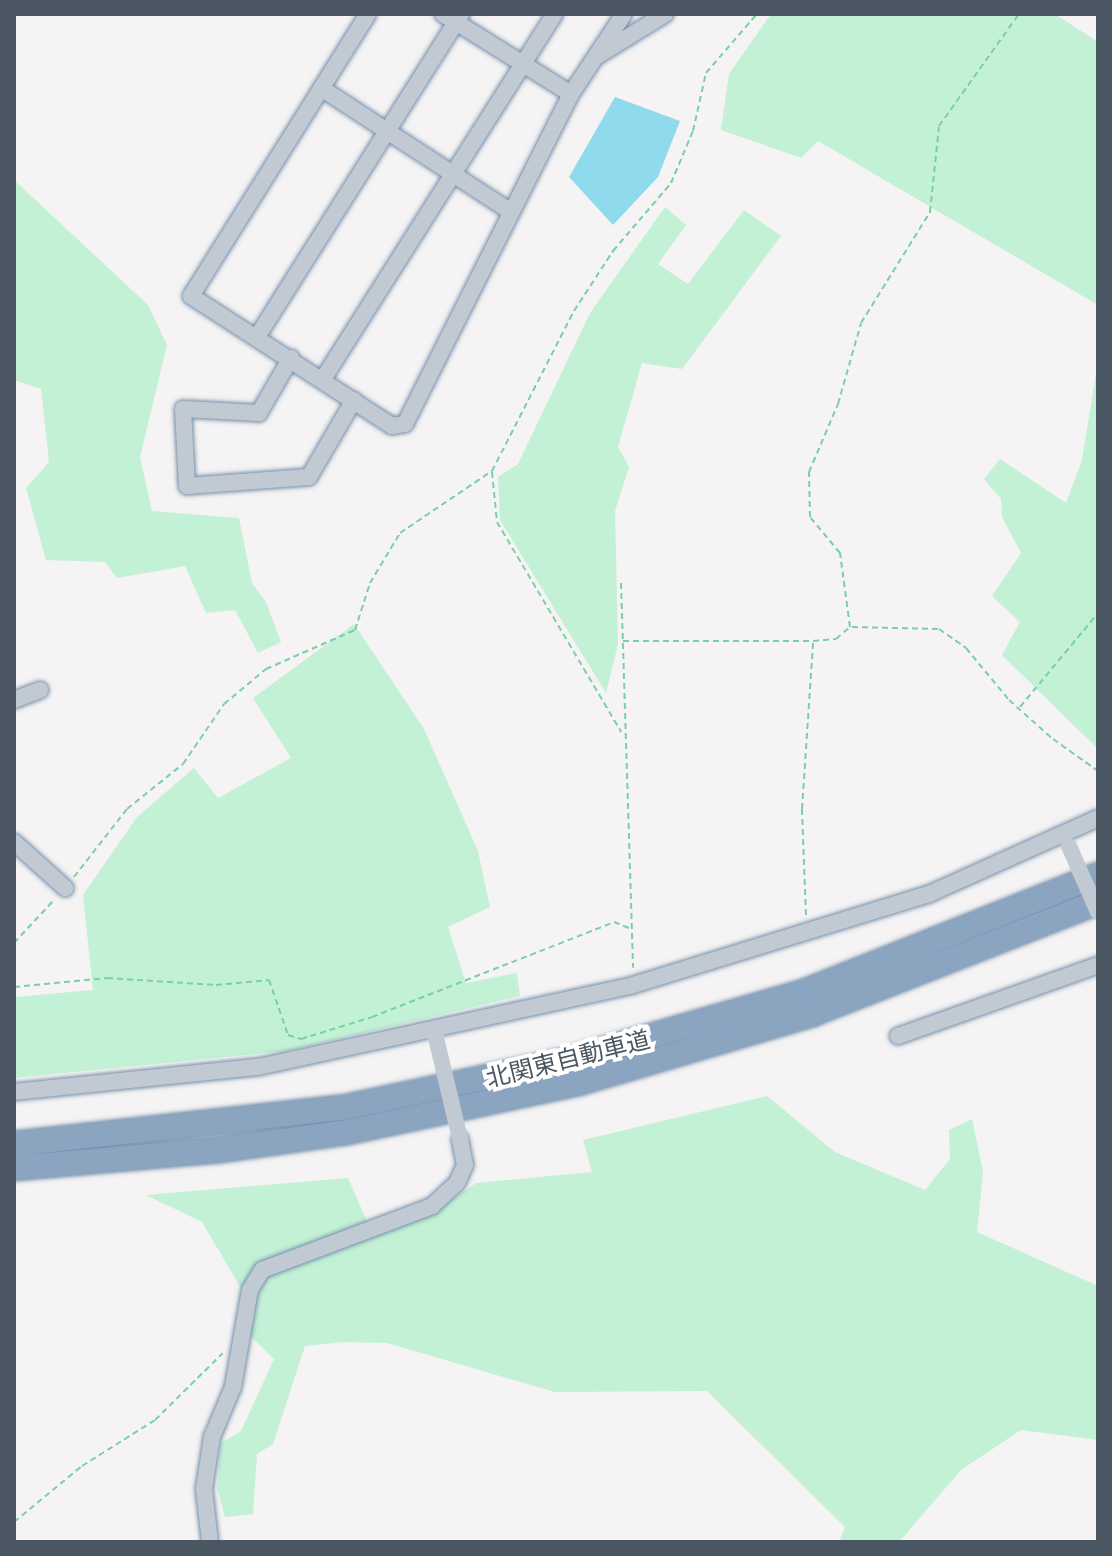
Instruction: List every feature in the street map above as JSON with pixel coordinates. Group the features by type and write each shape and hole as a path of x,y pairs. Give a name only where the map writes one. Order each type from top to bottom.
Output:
{"highway":[{"name":"北関東自動車道","path":"14,1144 342,1108 559,1063 804,992 1098,875"},
{"name":"北関東自動車道","path":"14,1168 219,1150 347,1132 578,1083 812,1014 1098,902"}],"street":[{"path":"368,14 191,296 392,426 405,424 571,94 624,14"},
{"path":"323,379 555,14"},
{"path":"598,55 665,14"},
{"path":"257,337 386,131 453,17 571,94"},
{"path":"321,88 510,211"},
{"path":"291,358 259,413 183,409 187,486 309,477 354,400"},
{"path":"14,700 40,690"},
{"path":"14,1092 258,1067 435,1034 633,985 811,933 929,894 1066,840 1098,818"},
{"path":"1066,840 1098,912"},
{"path":"14,842 65,888"},
{"path":"898,1036 1098,965"},
{"path":"210,1542 204,1489 210,1450 218,1415 233,1387 238,1339 250,1290 262,1270 432,1206 457,1183 465,1165 435,1034"}],"path":[{"path":"14,943 65,888 127,809 183,764 224,704 266,669 355,630 379,562 400,533 492,471 574,311 613,251 671,183 693,131 706,73 757,14"},
{"path":"850,627 840,553 810,517 809,472 838,404 868,308 926,221 939,126 1019,14"},
{"path":"492,471 497,522 622,733"},
{"path":"621,583 622,733 633,985"},
{"path":"1019,708 1053,673 1079,630 1098,613"},
{"path":"623,641 813,641 836,639 850,627 939,629 966,648 1019,708 1098,771"},
{"path":"811,933 802,809 813,641"},
{"path":"14,987 107,978 216,985 269,980 288,1035 301,1039 372,1017 614,922 629,928"},
{"path":"14,1522 82,1466 155,1420 238,1339"}],"green space":[{"path":"771,14 1055,14 1098,42 1098,305 818,141 801,158 721,130 729,74"},
{"path":"14,180 148,305 167,345 140,457 152,511 239,518 252,583 266,602 281,642 258,653 235,610 206,613 185,566 117,578 105,562 46,560 26,488 49,462 41,389 14,380"},
{"path":"665,207 686,225 658,264 688,284 744,210 781,236 682,369 642,363 618,447 629,467 615,511 618,644 606,693 500,520 498,477 518,464 590,313"},
{"path":"1098,361 1098,749 1002,655 1020,622 992,596 1021,553 1002,517 1001,499 984,479 1000,459 1066,503 1082,460"},
{"path":"354,624 424,729 478,851 490,907 448,927 466,983 517,973 520,996 286,1051 14,1078 14,997 93,990 83,895 137,817 194,768 218,798 291,758 253,698"},
{"path":"767,1096 835,1152 925,1190 950,1159 949,1130 972,1119 983,1172 977,1232 1098,1286 1098,1440 1021,1430 961,1470 899,1542 839,1542 845,1527 707,1391 555,1392 387,1343 344,1342 305,1346 273,1444 257,1454 253,1514 225,1517 217,1488 221,1443 241,1431 274,1359 248,1334 252,1307 202,1222 146,1195 348,1178 373,1235 434,1212 476,1183 592,1172 583,1140"}],"water":[{"path":"615,97 680,121 658,177 613,225 569,177"}]}
